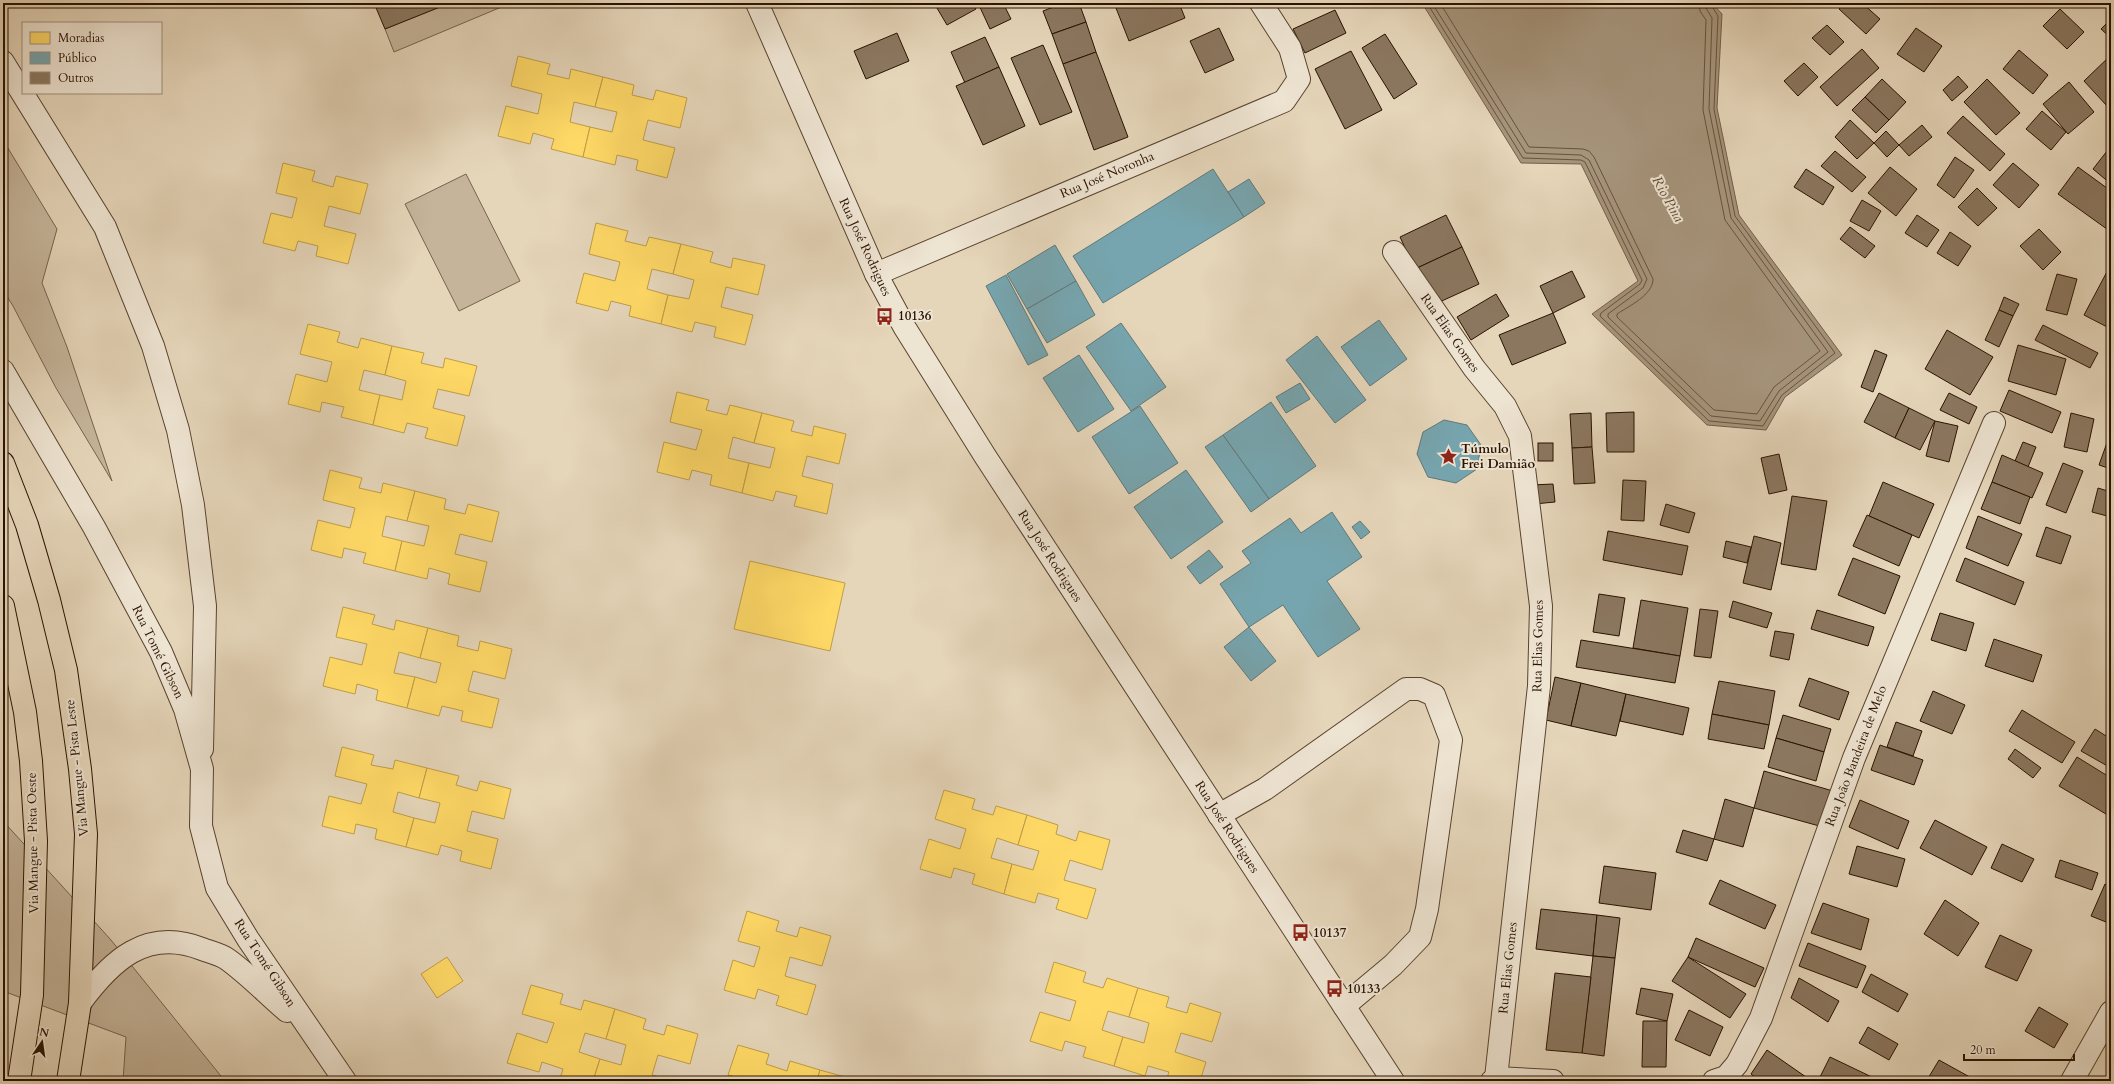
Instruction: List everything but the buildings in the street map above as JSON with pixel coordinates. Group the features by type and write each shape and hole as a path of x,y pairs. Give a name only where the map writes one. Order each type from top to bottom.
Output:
{"main road":[{"name":"Via Mangue - Pista Leste","path":"3,463 27,524 49,600 66,670 80,770 86,834 80,1003 69,1072"},
{"name":"Via Mangue - Pista Oeste","path":"3,606 25,712 31,761 36,841 32,995 19,1081"}],"street":[{"name":"Rua José Rodrigues","path":"758,3 876,274 905,328 985,456 1393,1081"},
{"name":"Rua José Noronha","path":"876,274 1284,101 1299,79 1290,48 1260,3"},
{"path":"3,62 22,93"},
{"path":"23,94 105,227 153,346 178,430 193,505 205,606 205,677 202,769"},
{"name":"Rua Elias Gomes","path":"1394,252 1474,368 1505,406 1520,436 1541,606 1539,686 1494,1080"},
{"name":"Rua Tomé Gibson","path":"3,372 94,527 161,652 185,709 202,769 201,826 217,888 248,939 344,1081"},
{"name":"Rua João Bandeira de Melo","path":"1714,1081 1726,1077 1737,1064 1761,1018 1854,758 1994,423"},
{"path":"1219,815 1265,789 1406,689 1420,689 1434,695 1451,740 1427,909 1420,937 1393,965 1344,1006"},
{"name":"Rua Tomé Gibson","path":"80,1003 101,976 129,951 161,942 190,944 226,958 309,1030"},
{"path":"2072,1081 2111,1012"},
{"path":"1494,1080 1553,1081"}],"shaded area":[{"path":"450,3 511,3 394,52 385,29"},
{"path":"3,140 57,229 42,283 67,347 112,481 56,388 3,290"},
{"path":"466,174 520,281 459,311 405,204"},
{"path":"3,821 111,940 225,1081 123,1081 126,1037 3,991"}],"water":[{"name":"Rio Pina","path":"1422,3 1712,3 1722,14 1717,108 1739,215 1842,355 1785,397 1766,430 1707,425 1592,314 1638,281 1581,164 1521,163"}],"place":[{"name":"10136","path":"885,316"},
{"name":"Túmulo Frei Damião","path":"1448,456"},
{"name":"10137","path":"1300,933"},
{"name":"10133","path":"1334,989"}]}
